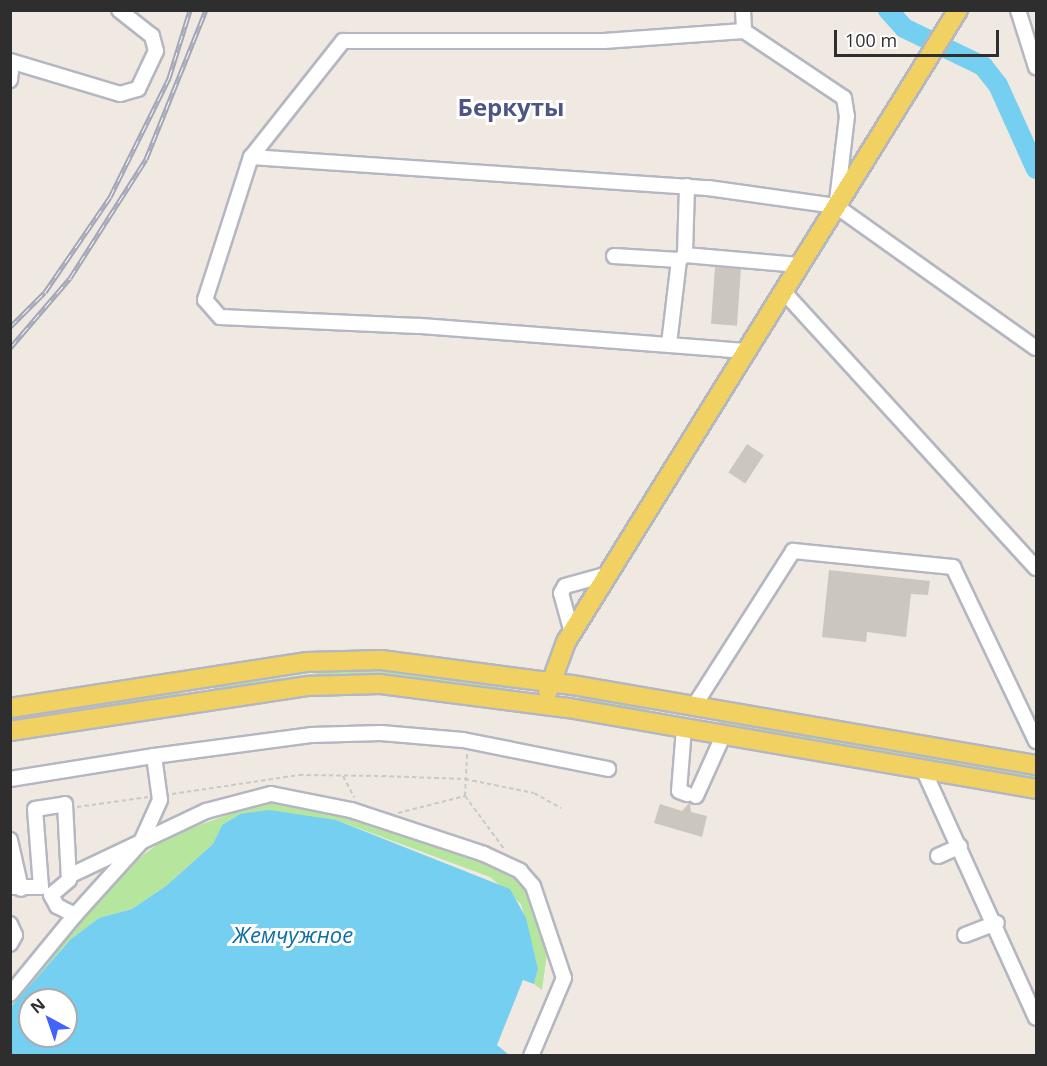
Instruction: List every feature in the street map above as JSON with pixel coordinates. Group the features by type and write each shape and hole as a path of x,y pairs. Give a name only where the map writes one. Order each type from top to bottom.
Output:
{"main road":[{"path":"545,705 549,682 572,633 958,10"},
{"path":"10,708 307,662 381,660 549,682 1036,765"},
{"path":"10,731 309,686 380,684 545,705 1036,789"},
{"path":"687,729 694,706"}],"street":[{"path":"10,80 11,62 120,94 138,89 156,51 152,36 119,10"},
{"path":"742,10 744,31"},
{"path":"1018,10 1036,67"},
{"path":"746,351 669,344 220,317 205,300 251,157 343,41 604,41 744,31 844,98 847,116 836,206"},
{"path":"251,157 687,186 836,206 1036,348"},
{"path":"669,344 682,257 687,186"},
{"path":"614,256 682,257 799,265"},
{"path":"783,291 1036,568"},
{"path":"694,706 793,551 953,567 1036,741"},
{"path":"572,633 561,593 566,586 608,574"},
{"path":"195,678 198,702"},
{"path":"687,729 679,792 692,795 723,736"},
{"path":"10,779 154,756 311,735 381,733 467,741 608,769"},
{"path":"10,994 75,915 141,842 159,796 154,756"},
{"path":"924,771 997,922 1036,1018"},
{"path":"75,915 57,906 51,895 69,876 206,811 271,794 362,814 451,841 522,874 544,912 564,978 531,1056"},
{"path":"10,840 16,888 41,887 35,809 65,804 69,876"},
{"path":"938,856 960,846"},
{"path":"965,935 997,922"},
{"path":"10,924 15,935 10,944"}],"path":[{"path":"467,741 465,796 522,874"},
{"path":"343,776 362,814"},
{"path":"66,809 288,777 343,776 465,779 534,793 561,808"},
{"path":"378,819 465,796"}],"green space":[{"path":"349,669 434,675 522,691 434,684 214,691 213,687"},
{"path":"181,692 181,698 11,724 11,714"},
{"path":"580,696 647,708 650,713 577,702"},
{"path":"721,720 1036,772 1036,781 718,726"},
{"path":"271,799 371,822 506,869 518,878 538,916 547,953 542,990 534,984 538,969 521,904 490,877 336,820 240,814 222,825 213,844 166,886 132,909 99,918 71,939 28,988 18,988 18,999 11,1007 11,994 110,880 167,837"}],"water":[{"name":"Жемчужное","path":"269,810 336,820 510,889 526,918 538,969 534,984 523,980 497,1045 509,1055 11,1055 11,1007 18,999 18,1048 78,1048 78,988 28,988 71,939 99,918 132,909 166,886 213,844 222,825 240,814"}],"building":[{"path":"715,267 741,269 737,326 711,324"},
{"path":"747,444 764,455 745,483 728,473"},
{"path":"829,570 930,581 928,595 911,594 906,637 867,632 866,642 822,637"},
{"path":"690,802 691,812 707,816 702,837 654,823 660,804 682,811"}],"waterway":[{"path":"888,10 904,28 983,66 998,85 1036,169"}],"railway":[{"path":"10,327 45,292 110,197 169,78 190,10"},
{"path":"10,348 70,278 146,159 206,10"}],"district":[{"name":"Беркуты","path":"511,107"}]}
